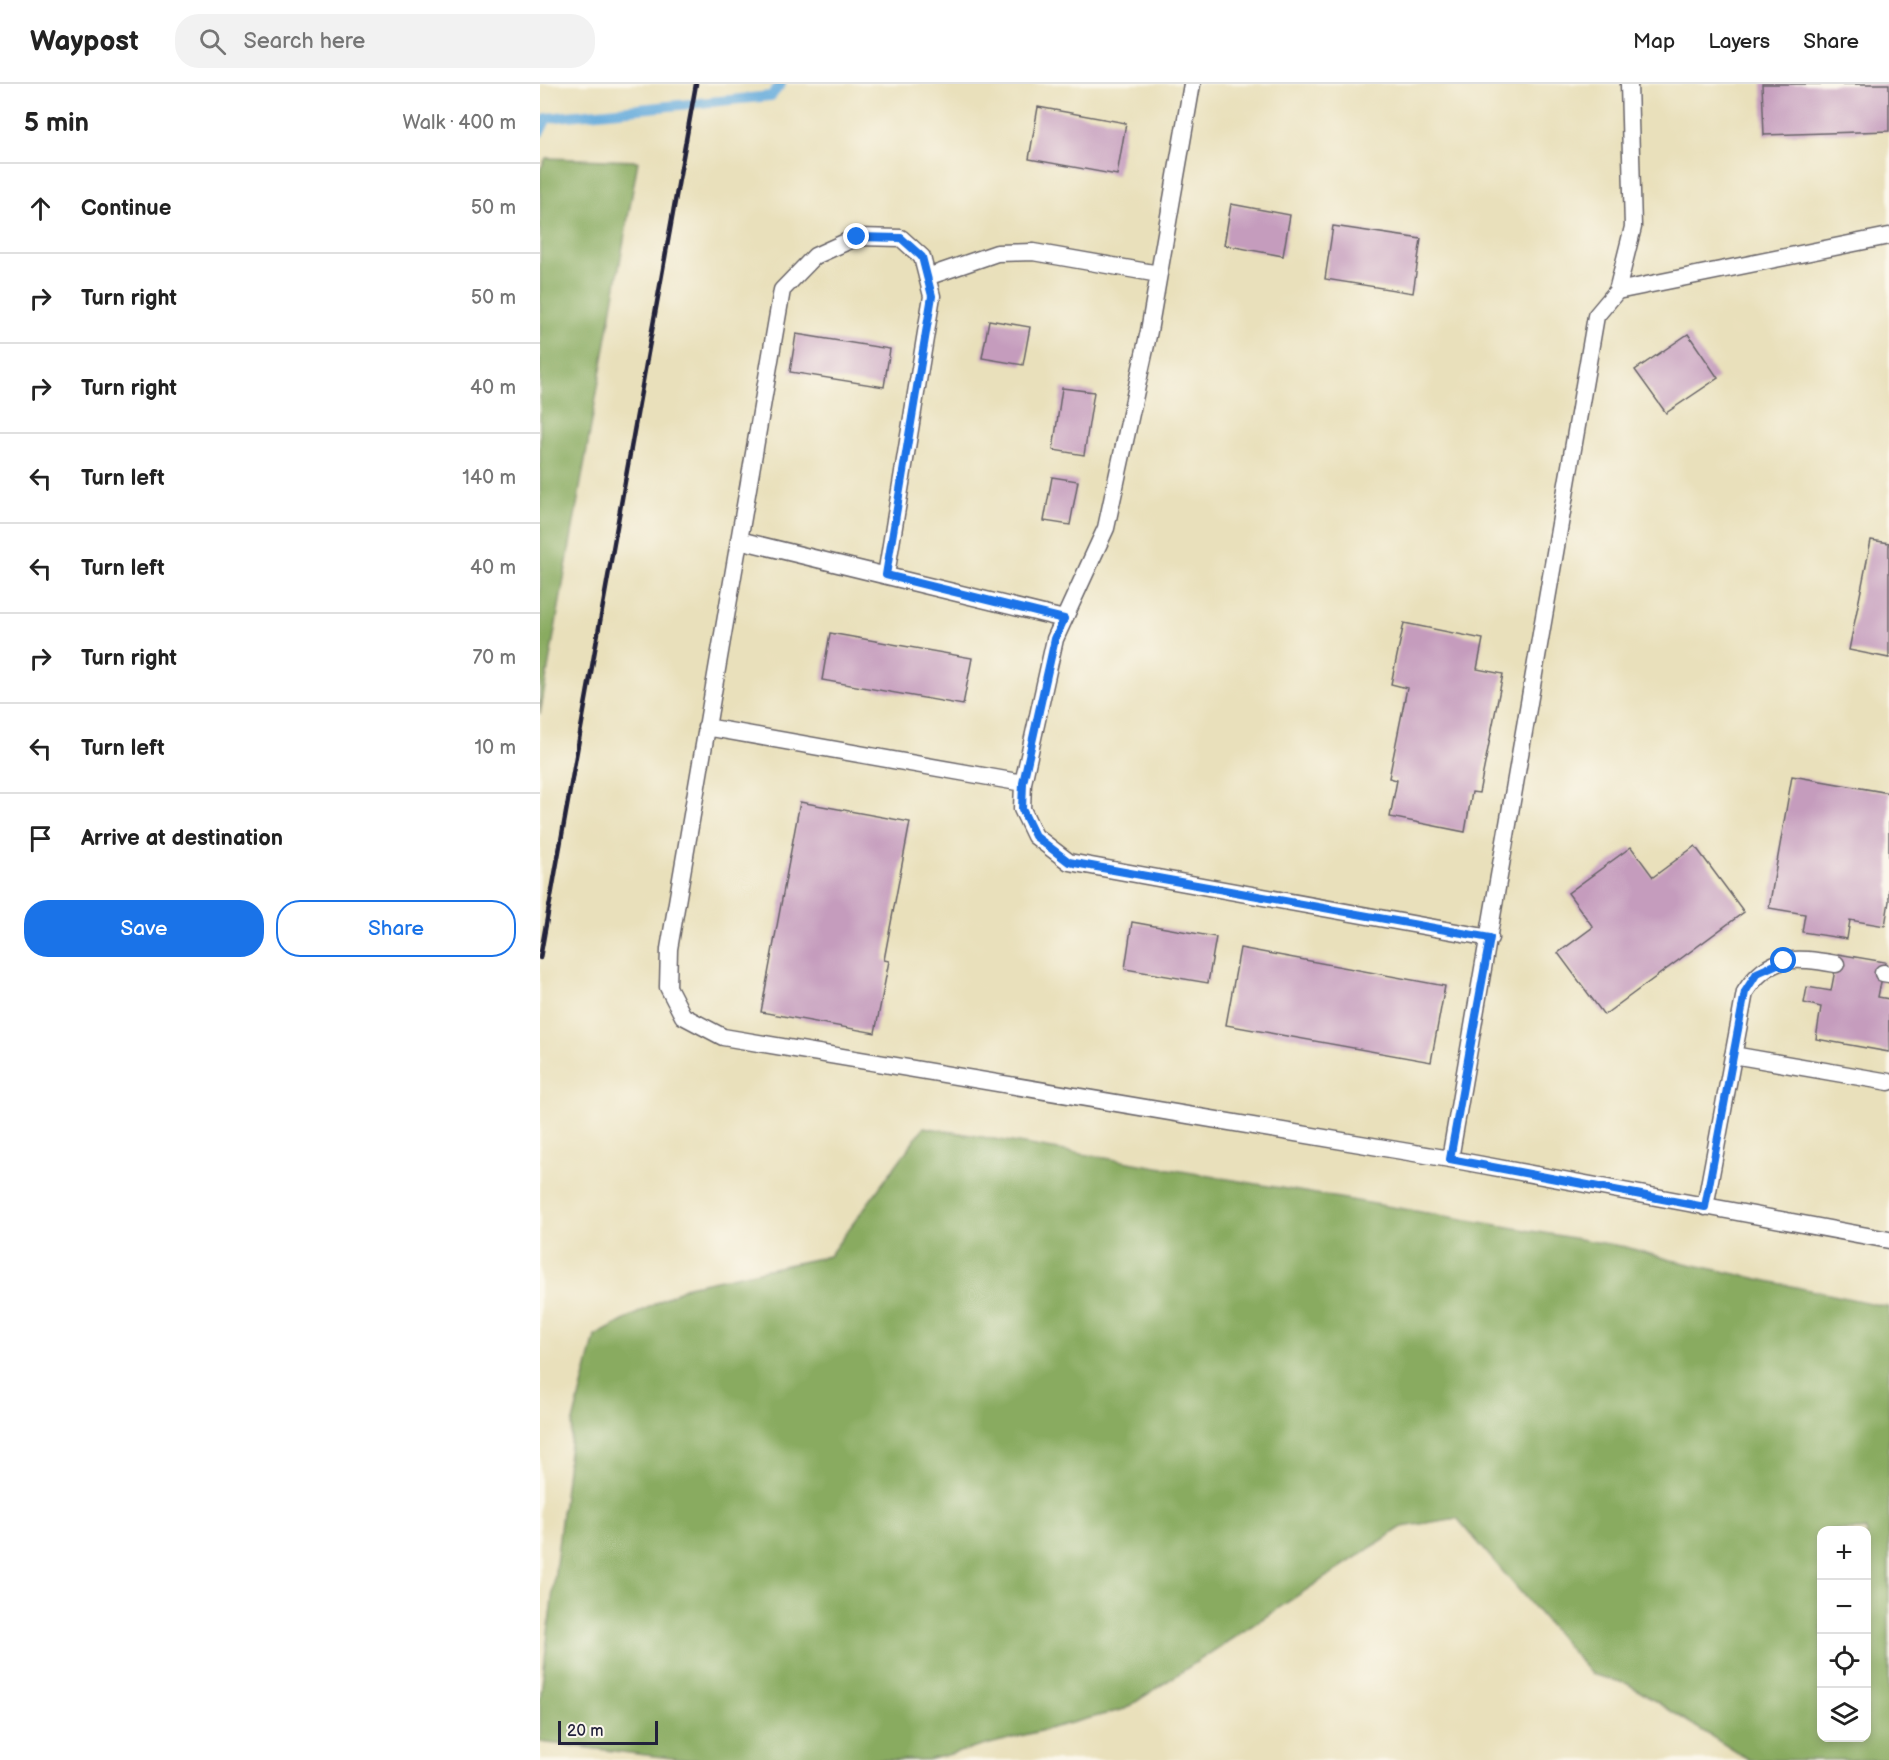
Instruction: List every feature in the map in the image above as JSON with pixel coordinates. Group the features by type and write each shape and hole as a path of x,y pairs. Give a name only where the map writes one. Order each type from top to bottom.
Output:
{"lane":[{"path":"1192,84 1159,274 1106,528 1055,639 1023,783 1022,809 1035,836 1069,862 1490,938"},
{"path":"1450,1159 1596,316 1617,291 1633,227 1629,84"},
{"path":"1617,291 1889,236"},
{"path":"886,575 932,296 922,257 901,238 857,237 814,256 782,290 669,949 668,987 683,1016 723,1037 1450,1159 1889,1240"},
{"path":"927,277 997,253 1033,252 1159,274"},
{"path":"739,540 1064,619"},
{"path":"706,727 1023,783"},
{"path":"1705,1207 1745,992 1757,973 1784,961 1807,959 1836,964"},
{"path":"1733,1055 1889,1082"}],"green space":[{"path":"546,158 638,161 540,714 540,170"},
{"path":"924,1127 1626,1247 1671,1260 1889,1307 1889,1760 1749,1760 1628,1684 1591,1674 1457,1518 1402,1527 1125,1709 928,1760 687,1760 540,1742 540,1702 572,1426 595,1336 688,1286 829,1256"}],"building":[{"path":"1762,84 1889,84 1889,131 1764,135"},
{"path":"1038,107 1126,123 1117,175 1029,159"},
{"path":"1231,204 1290,215 1283,256 1224,245"},
{"path":"1333,226 1421,239 1413,293 1325,279"},
{"path":"989,320 1030,327 1023,365 982,358"},
{"path":"796,334 890,349 884,387 790,372"},
{"path":"1688,334 1718,378 1666,413 1635,370"},
{"path":"1062,388 1094,392 1084,455 1053,450"},
{"path":"1052,477 1078,481 1070,525 1044,521"},
{"path":"1871,540 1889,543 1889,658 1849,650"},
{"path":"1404,623 1483,639 1477,669 1503,674 1479,793 1472,792 1465,832 1390,817 1397,780 1389,778 1407,688 1391,684"},
{"path":"830,633 972,658 963,705 822,680"},
{"path":"1792,776 1889,793 1889,901 1885,926 1850,920 1847,939 1802,932 1805,914 1769,908"},
{"path":"800,802 910,822 884,960 889,961 875,1033 761,1012"},
{"path":"1695,846 1744,912 1604,1015 1558,953 1593,927 1568,893 1631,847 1653,877"},
{"path":"1132,922 1216,937 1208,983 1125,969"},
{"path":"1240,948 1445,986 1431,1062 1226,1025"},
{"path":"1838,954 1885,962 1878,997 1889,999 1889,1052 1816,1039 1821,1007 1804,1003 1807,987 1831,991"}],"waterway":[{"path":"540,132 547,118 771,96 781,84"}],"railway":[{"path":"540,958 696,84"}],"route":[{"path":"857,237 901,238 922,257 932,296 886,575 1064,619 1055,639 1023,783 1022,809 1035,836 1069,862 1490,938 1450,1159 1705,1207 1745,992 1757,973 1784,961"}]}
